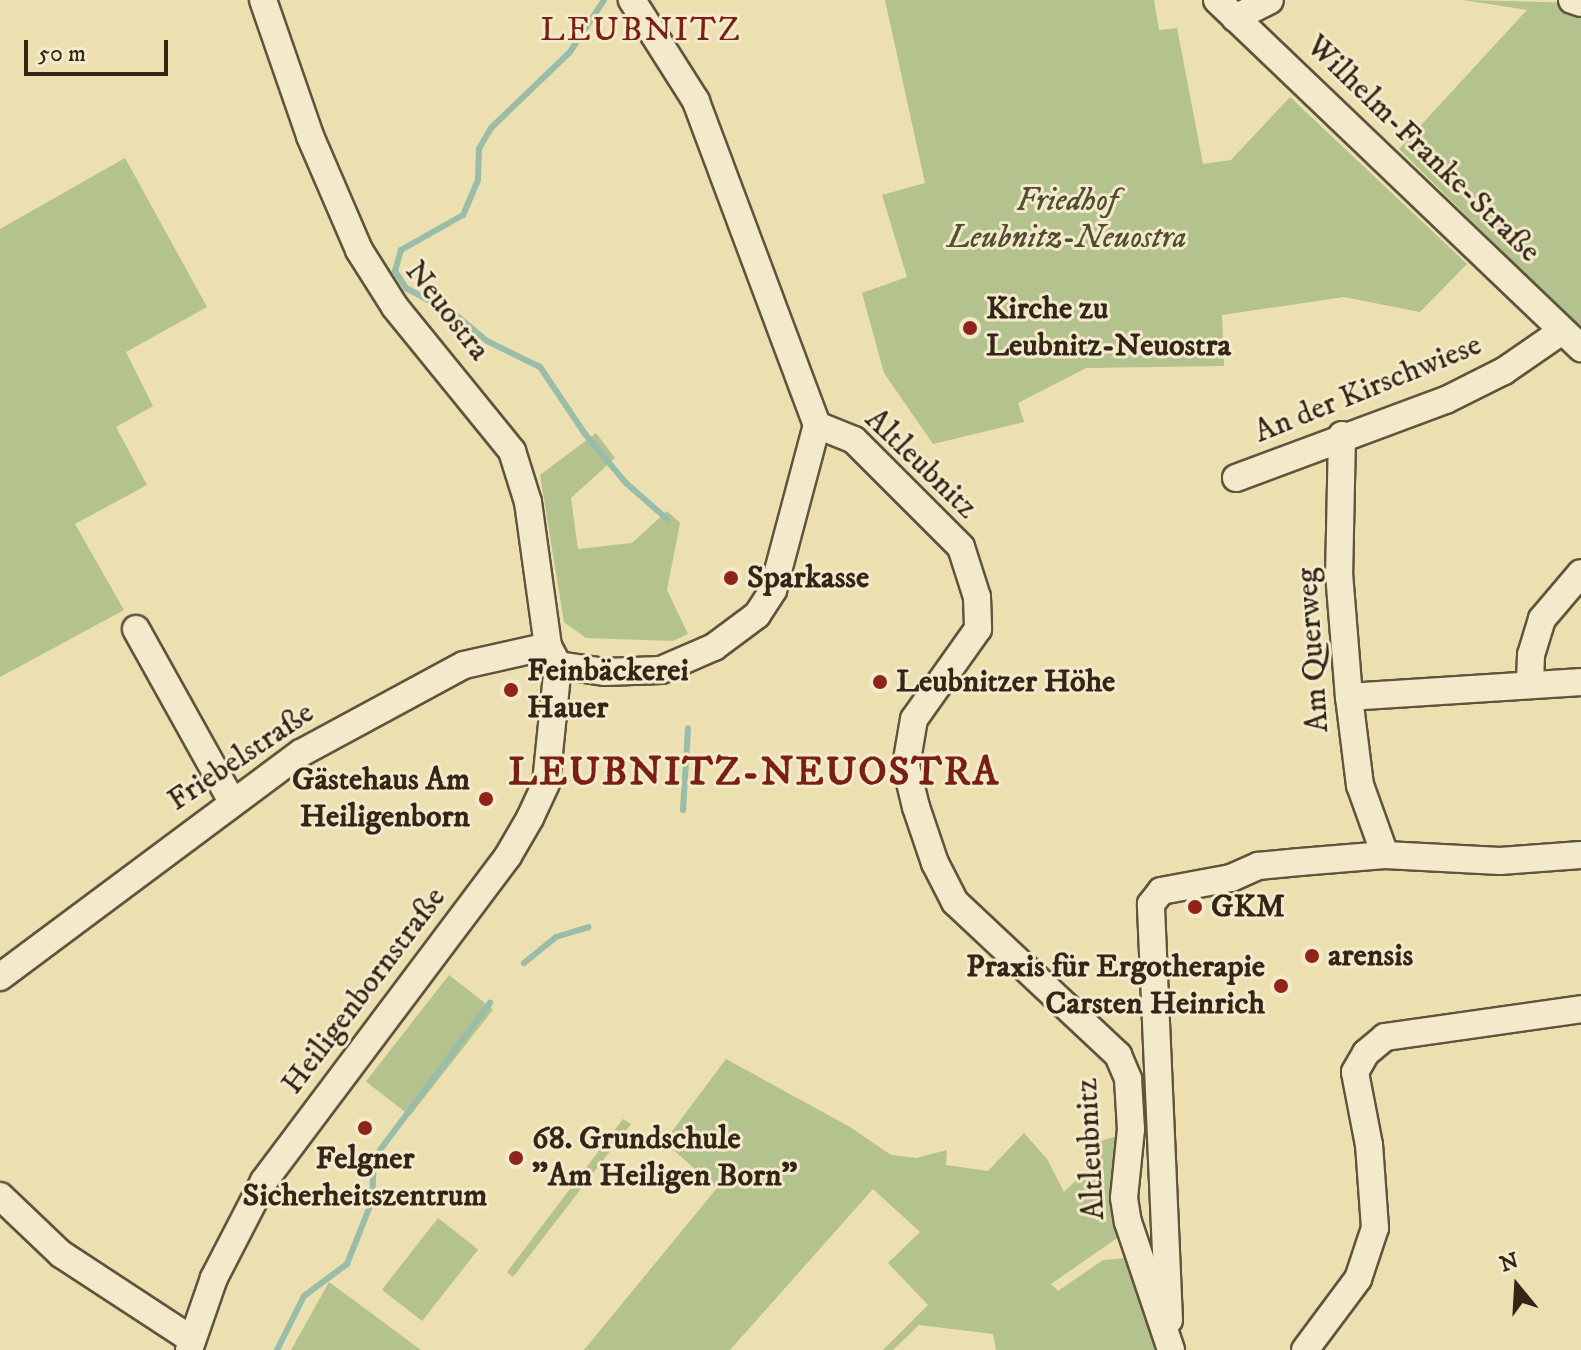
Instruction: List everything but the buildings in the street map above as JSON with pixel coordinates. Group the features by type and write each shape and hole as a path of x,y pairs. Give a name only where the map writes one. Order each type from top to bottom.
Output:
{"street":[{"name":"Neuostra","path":"263,0 327,179 359,250 395,307 512,451 528,502 553,655"},
{"name":"Altleubnitz","path":"632,0 696,101 817,425 854,440 961,547 977,597 978,629 914,719 906,766 916,807 935,863 955,902 1118,1055 1128,1079 1131,1129 1124,1198 1129,1230 1170,1349"},
{"path":"1226,9 1270,0"},
{"path":"1572,0 1581,3"},
{"name":"Wilhelm-Franke-Straße","path":"1226,9 1571,339"},
{"name":"An der Kirschwiese","path":"1236,478 1342,435 1446,400 1571,339"},
{"path":"553,655 605,672 661,670 714,647 757,615 773,590 817,425"},
{"name":"Am Querweg","path":"1342,435 1339,573 1349,697 1360,785 1385,855"},
{"path":"1530,683 1531,655 1542,619 1581,573"},
{"path":"136,629 231,800"},
{"name":"Friebelstraße","path":"0,977 231,800 301,753 464,665 553,655"},
{"name":"Heiligenbornstraße","path":"190,1344 214,1278 264,1181 508,856 530,818 546,783 553,655"},
{"path":"1349,697 1581,682"},
{"path":"1170,1349 1151,904 1161,891 1231,878 1258,866 1385,855 1500,861 1581,855"},
{"path":"1305,1350 1358,1279 1375,1228 1369,1145 1355,1072 1366,1053 1385,1037 1581,1009"},
{"path":"0,1196 61,1254 190,1344"}],"green space":[{"name":"Friedhof Leubnitz-Neuostra","path":"885,0 1154,0 1159,30 1177,28 1203,164 1231,160 1290,97 1467,264 1420,312 1344,297 1222,315 1224,366 1086,368 1018,403 1024,422 933,444 884,373 862,293 907,277 882,195 925,183"},
{"path":"1463,0 1581,3 1581,329 1399,149 1527,10"},
{"path":"125,158 207,307 126,352 153,406 116,427 147,485 75,524 124,610 0,677 0,229"},
{"path":"596,433 615,458 571,498 578,549 632,543 667,511 680,523 667,590 688,634 673,641 586,638 564,622 540,475"},
{"path":"449,975 493,1009 410,1116 366,1081"},
{"path":"726,1059 850,1127 891,1155 916,1158 947,1150 946,1165 988,1171 1024,1133 1047,1159 1064,1192 1099,1158 1098,1142 1120,1135 1120,1236 1051,1284 1058,1291 1103,1260 1127,1258 1162,1350 996,1350 993,1334 919,1325 893,1350 883,1350 928,1305 888,1263 920,1232 873,1189 730,1350 584,1350 717,1188 664,1142"},
{"path":"623,1119 631,1124 513,1277 507,1272"},
{"path":"438,1218 478,1249 422,1321 382,1290"},
{"path":"329,1282 421,1350 291,1350"}],"waterway":[{"path":"604,0 570,52 491,128 479,149 478,180 463,215 401,250 395,271 406,288 456,315 487,341 540,367 585,434 626,483 667,519"},
{"path":"683,810 688,728"},
{"path":"524,963 556,937 589,927"},
{"path":"277,1350 304,1296 347,1264 372,1201 374,1158 490,1003"}],"place":[{"name":"Kirche zu Leubnitz-Neuostra","path":"970,328"},
{"name":"Sparkasse","path":"731,578"},
{"name":"Leubnitzer Höhe","path":"880,682"},
{"name":"Feinbäckerei Hauer","path":"511,690"},
{"name":"Gästehaus Am Heiligenborn","path":"486,799"},
{"name":"GKM","path":"1195,907"},
{"name":"arensis","path":"1312,956"},
{"name":"Praxis für Ergotherapie Carsten Heinrich","path":"1281,986"},
{"name":"Felgner Sicherheitszentrum","path":"365,1128"},
{"name":"68. Grundschule \"Am Heiligen Born\"","path":"516,1158"}],"district":[{"name":"LEUBNITZ","path":"641,31"},
{"name":"LEUBNITZ-NEUOSTRA","path":"754,773"}]}
